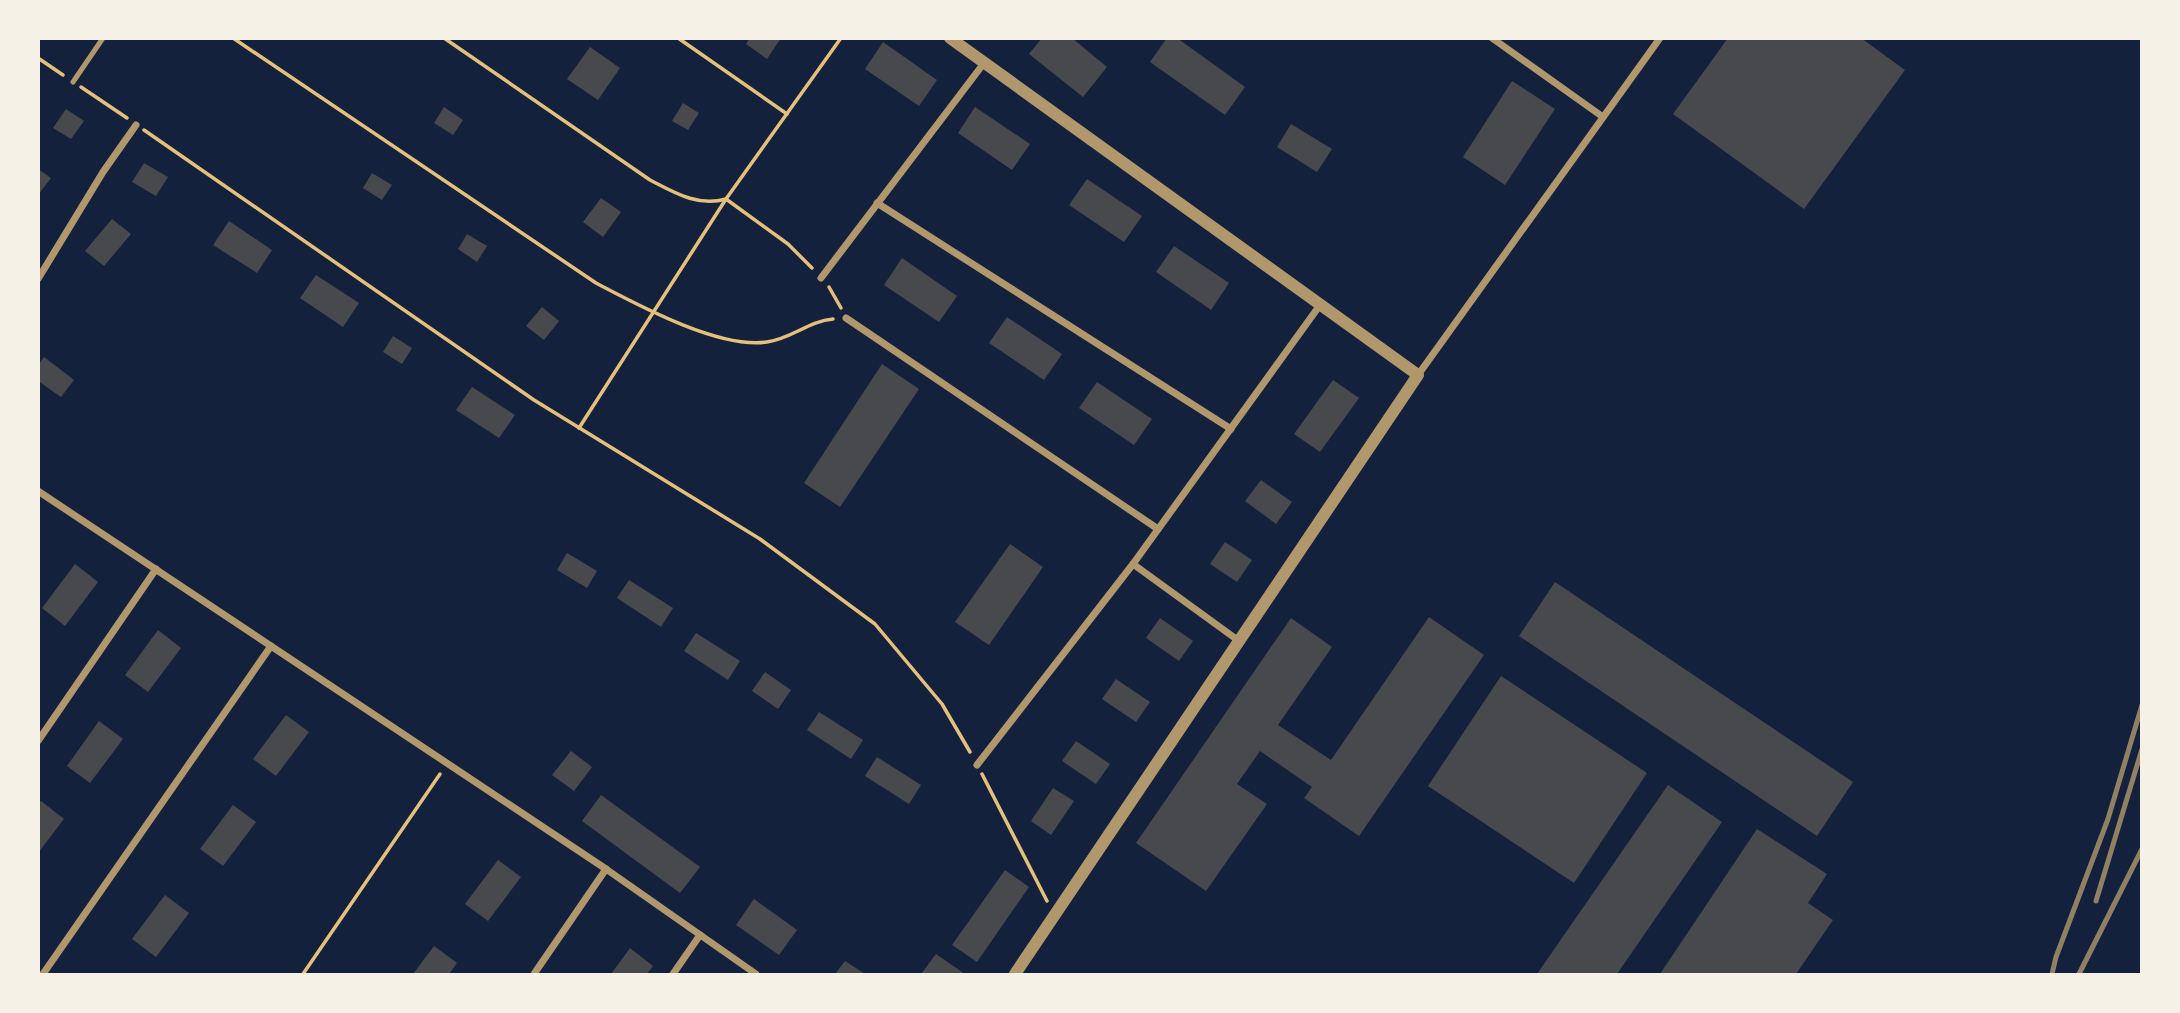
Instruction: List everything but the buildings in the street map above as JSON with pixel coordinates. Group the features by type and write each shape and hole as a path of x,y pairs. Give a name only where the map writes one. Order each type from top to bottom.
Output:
{"street":[{"path":"950,38 1418,375"},
{"path":"1492,38 1603,117"},
{"path":"1015,975 1418,375 1660,38"},
{"path":"821,278 984,63"},
{"path":"38,279 103,172 136,125"},
{"path":"877,204 1231,429"},
{"path":"977,765 1133,564 1320,305"},
{"path":"846,318 1158,528"},
{"path":"40,495 448,763 606,869 756,975"},
{"path":"1133,564 1240,642"},
{"path":"38,741 156,569"},
{"path":"43,975 271,646"},
{"path":"534,975 606,869"},
{"path":"673,975 700,935"}],"lane":[{"path":"73,82 103,38"}],"path":[{"path":"233,38 596,283 653,313 695,329 766,343 814,323 846,318 821,278 788,244 726,199"},
{"path":"443,38 650,180 681,196 700,201 710,203 726,199"},
{"path":"678,38 787,114"},
{"path":"579,428 726,199 841,38"},
{"path":"38,58 534,400 760,539 875,624 942,704 977,765 1055,916"},
{"path":"303,975 448,763"}],"railway":[{"path":"2052,974 2108,819 2142,705"},
{"path":"2096,901 2142,749"},
{"path":"2079,974 2142,849"}]}
